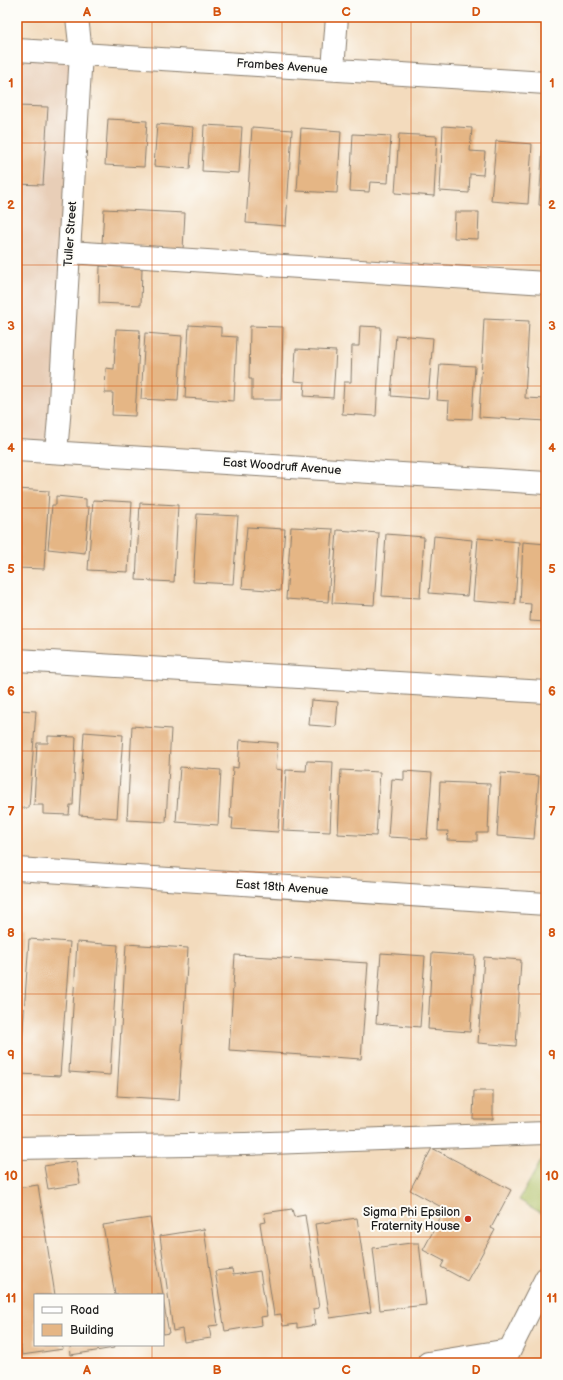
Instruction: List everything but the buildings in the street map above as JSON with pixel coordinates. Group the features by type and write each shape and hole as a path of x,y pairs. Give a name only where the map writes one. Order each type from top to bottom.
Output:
{"street":[{"name":"Tuller Street","path":"56,452 81,53 77,17"},
{"path":"333,69 337,17"},
{"name":"Frambes Avenue","path":"17,50 546,82"},
{"path":"69,252 546,283"},
{"name":"East Woodruff Avenue","path":"17,450 546,483"},
{"path":"17,660 546,692"},
{"name":"East 18th Avenue","path":"17,869 546,904"},
{"path":"17,1148 245,1144 546,1133"},
{"path":"428,1363 506,1357 538,1302 546,1278"}],"shaded area":[{"path":"17,48 81,53 53,454 17,451"}],"green space":[{"path":"546,1152 546,1216 519,1200"}],"place":[{"name":"Sigma Phi Epsilon Fraternity House","path":"468,1219"}]}
